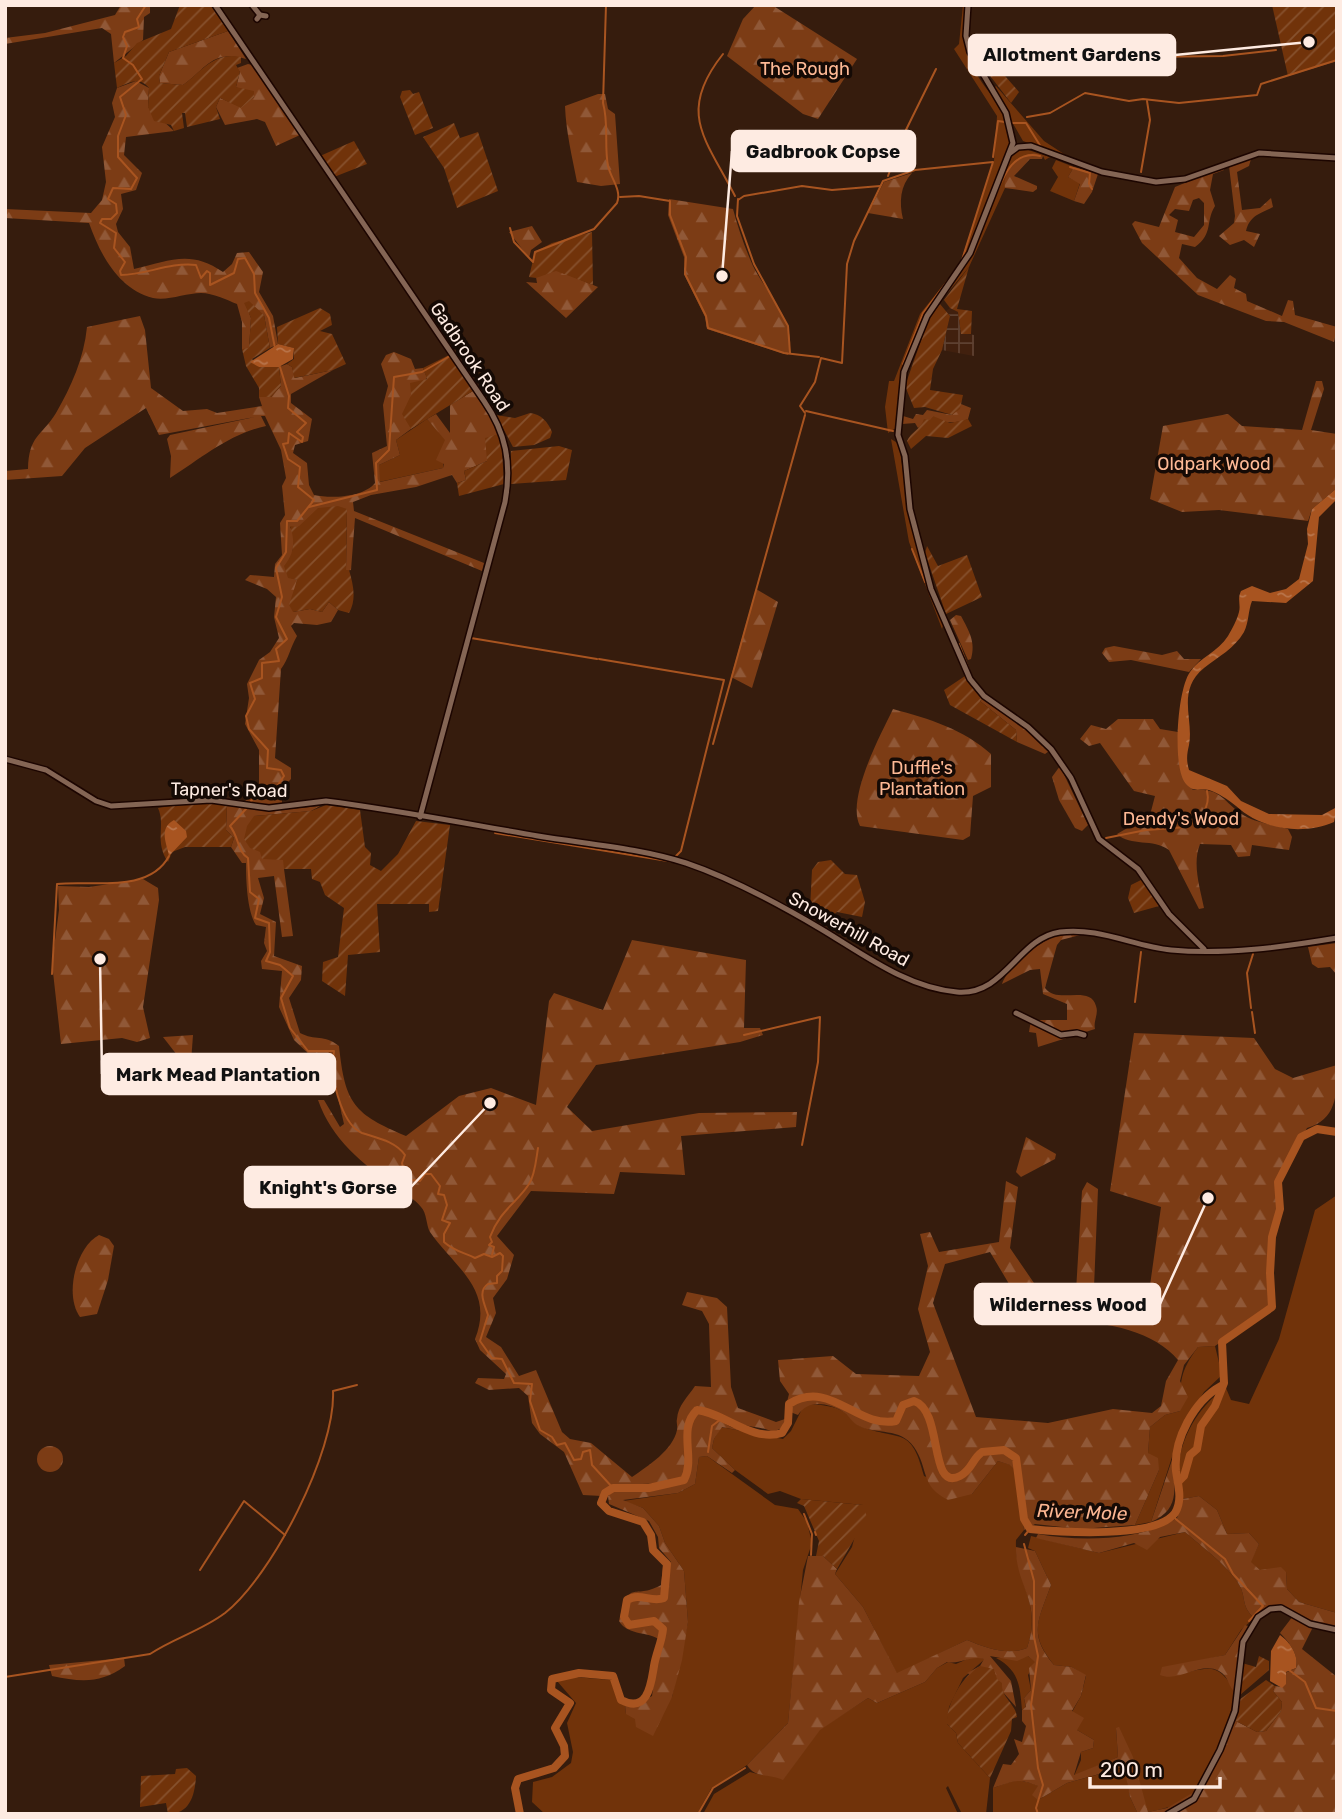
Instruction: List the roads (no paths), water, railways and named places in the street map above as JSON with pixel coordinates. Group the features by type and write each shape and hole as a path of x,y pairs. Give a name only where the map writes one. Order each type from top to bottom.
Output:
{"street":[{"name":"Gadbrook Road","path":"215,5 477,390 503,435 508,475 505,502 420,817"},
{"path":"252,5 261,17"},
{"path":"968,5 966,36 970,52 1006,113 1013,135 1010,153 970,253 927,316 904,372 898,435 905,456 910,509 931,589 970,679 984,696 1028,727 1051,750 1071,778 1099,839 1138,869 1169,914 1191,939 1206,950"},
{"path":"1013,135 1025,145 1102,172 1156,182 1185,178 1259,153 1337,158"},
{"path":"1010,153 1025,145"},
{"name":"Tapner's Road","path":"5,759 46,770 96,801 111,806 211,800 270,808 326,801 420,817"},
{"name":"Snowerhill Road","path":"420,817 687,864 804,919 886,967 939,989 968,992 989,985 1004,975 1038,941 1060,932 1100,933 1154,947 1187,950 1276,948 1337,938"},
{"path":"1187,950 1191,939"},
{"path":"1016,1013 1061,1035 1082,1034 1082,1023"},
{"path":"1168,1814 1194,1799 1220,1750 1235,1711 1241,1651 1249,1631 1262,1613 1276,1608 1310,1623 1337,1630"}],"water":[{"path":"278,344 294,348 293,359 279,367 259,367 250,362"},
{"path":"1337,488 1337,499 1319,517 1313,581 1286,603 1252,601 1246,628 1240,638 1204,668 1196,677 1188,696 1189,770 1227,786 1241,801 1269,814 1322,815 1337,807 1334,822 1308,829 1282,828 1257,820 1215,792 1194,789 1186,784 1179,763 1179,711 1190,672 1219,646 1236,621 1241,591 1252,586 1270,593 1286,589 1299,579 1308,544 1307,529 1312,509"},
{"path":"174,820 186,831 187,837 169,856 165,832"},
{"path":"1280,1635 1293,1649 1297,1663 1296,1668 1286,1672 1286,1684 1282,1688 1270,1681 1271,1651"}],"waterway":[{"path":"146,5 137,19 139,27 125,32 123,37 127,46 123,58 133,65 142,79 120,97 126,115 118,136 118,157 137,178 131,189 113,188 108,199 116,204 117,213 111,219 102,219 100,223 116,233 114,248 125,262 120,271 121,275 176,265 196,265 201,278 207,271 210,273 210,285 234,273 238,259 245,258 254,274 255,293 269,318 275,348"},
{"path":"510,228 514,242 533,262 535,252 594,229 617,203 617,189 607,158 603,103 606,5"},
{"path":"1090,44 1139,44"},
{"path":"1144,57 1223,56 1276,50"},
{"path":"723,54 709,75 701,93 698,110 706,142 735,196"},
{"path":"1027,117 1050,113 1085,93 1129,101 1143,99 1179,103 1257,95 1261,84 1337,60"},
{"path":"888,176 901,140 936,69"},
{"path":"1141,172 1150,120 1147,101"},
{"path":"993,157 998,121 1005,122"},
{"path":"1013,123 1026,123 1041,147"},
{"path":"996,194 1007,172 1017,160 1031,155 1040,156"},
{"path":"805,413 800,406 815,382 821,358 842,363 847,264 854,241 883,181 915,170 993,162 962,260"},
{"path":"1070,167 1090,173 1089,184"},
{"path":"738,200 744,196 802,186 832,190 880,186"},
{"path":"620,197 639,196 670,201 670,215 686,257 685,274 706,316 708,328 784,353 819,357"},
{"path":"738,199 737,216 754,264 788,326 790,353"},
{"path":"903,364 923,313 949,279"},
{"path":"309,507 377,490 376,463 389,450 394,377 422,372 450,356"},
{"path":"251,801 256,796 269,798 284,776 281,770 267,768 268,750 249,729 246,716 255,699 250,683 262,678 262,663 279,661 276,649 287,639 276,617 282,597 276,568 286,552 287,521 297,521 314,500 298,487 300,467 288,459 283,444 288,443 289,433 302,442 303,437 297,432 306,423 288,408 289,396 280,367"},
{"path":"468,382 479,398"},
{"path":"806,411 893,431"},
{"path":"713,744 805,415"},
{"path":"912,549 925,582"},
{"path":"471,638 597,659"},
{"path":"959,644 969,670"},
{"path":"599,659 724,680 681,851 676,856"},
{"path":"1106,838 1146,830 1187,827 1203,812 1207,803 1207,791"},
{"path":"246,809 230,826 242,852 248,858 250,892 259,899 255,918 269,923 270,952 266,961 280,965 293,976 281,998 290,1028 308,1051 334,1051 333,1075 345,1114 355,1129 401,1150 405,1155 402,1163 407,1186 411,1180 420,1181 425,1174 431,1174 440,1186 438,1194 444,1195 447,1205 442,1220 450,1223 444,1234 444,1242 475,1258 484,1254 492,1257 500,1253 503,1256 502,1271 497,1276 497,1283 488,1284 483,1290 488,1315 480,1341 492,1358 502,1359 514,1383 532,1384 530,1401 540,1430 552,1437 557,1445 565,1443 574,1460 581,1459 583,1452 590,1450 592,1465 613,1488"},
{"path":"495,833 674,862"},
{"path":"52,974 57,884 134,881 160,868 169,856"},
{"path":"1135,1002 1141,952"},
{"path":"1251,1008 1247,973 1253,954"},
{"path":"1252,1012 1255,1033"},
{"path":"744,1035 820,1017 818,1062 802,1145"},
{"name":"River Mole","path":"1178,1482 1184,1476 1190,1455 1197,1449 1201,1426 1215,1406 1224,1383 1222,1342 1272,1307 1270,1273 1272,1237 1280,1209 1278,1182 1301,1137 1317,1129 1337,1132"},
{"path":"492,1255 494,1247 489,1245 492,1242 490,1237 498,1220 531,1180 538,1148"},
{"path":"5,1677 150,1654 225,1613 262,1571 298,1511 324,1446 333,1391 357,1385"},
{"name":"River Mole","path":"520,1814 515,1788 518,1779 554,1768 565,1756 564,1746 555,1728 570,1703 551,1690 552,1679 579,1673 613,1676 621,1700 637,1703 646,1695 663,1629 654,1621 629,1625 624,1617 627,1600 636,1597 664,1598 667,1564 653,1550 651,1535 643,1522 609,1511 601,1503 605,1493 613,1488 649,1488 684,1480 688,1462 688,1426 697,1410 760,1434 771,1435 782,1433 788,1423 789,1404 804,1398 831,1400 882,1422 896,1421 903,1405 914,1401 923,1408 929,1419 939,1462 950,1478 964,1474 982,1452 1004,1450 1016,1458 1024,1519 1030,1529 1107,1532 1149,1527 1165,1521 1175,1513 1179,1498 1176,1459 1182,1434 1202,1401 1221,1386"},
{"path":"708,1452 712,1426 721,1419"},
{"path":"200,1570 244,1501 285,1535"},
{"path":"804,1514 812,1534 811,1555"},
{"path":"1172,1516 1225,1559 1233,1574 1263,1606 1249,1621"},
{"name":"River Mole","path":"1025,1535 1030,1529"},
{"path":"1024,1544 1034,1581 1034,1637 1038,1656 1031,1705 1038,1768 1043,1785 1036,1808 1038,1814"},
{"path":"1289,1670 1305,1682 1316,1708 1337,1711"},
{"path":"698,1814 713,1788 745,1768"}],"place":[{"name":"Allotment Gardens","path":"1309,42"},
{"name":"Gadbrook Copse","path":"722,276"},
{"name":"Mark Mead Plantation","path":"100,959"},
{"name":"Knight's Gorse","path":"490,1103"},
{"name":"Wilderness Wood","path":"1208,1198"}],"park label":[{"name":"The Rough","path":"805,69"},
{"name":"Oldpark Wood","path":"1214,464"},
{"name":"Duffle's Plantation","path":"922,778"},
{"name":"Dendy's Wood","path":"1181,819"}]}
